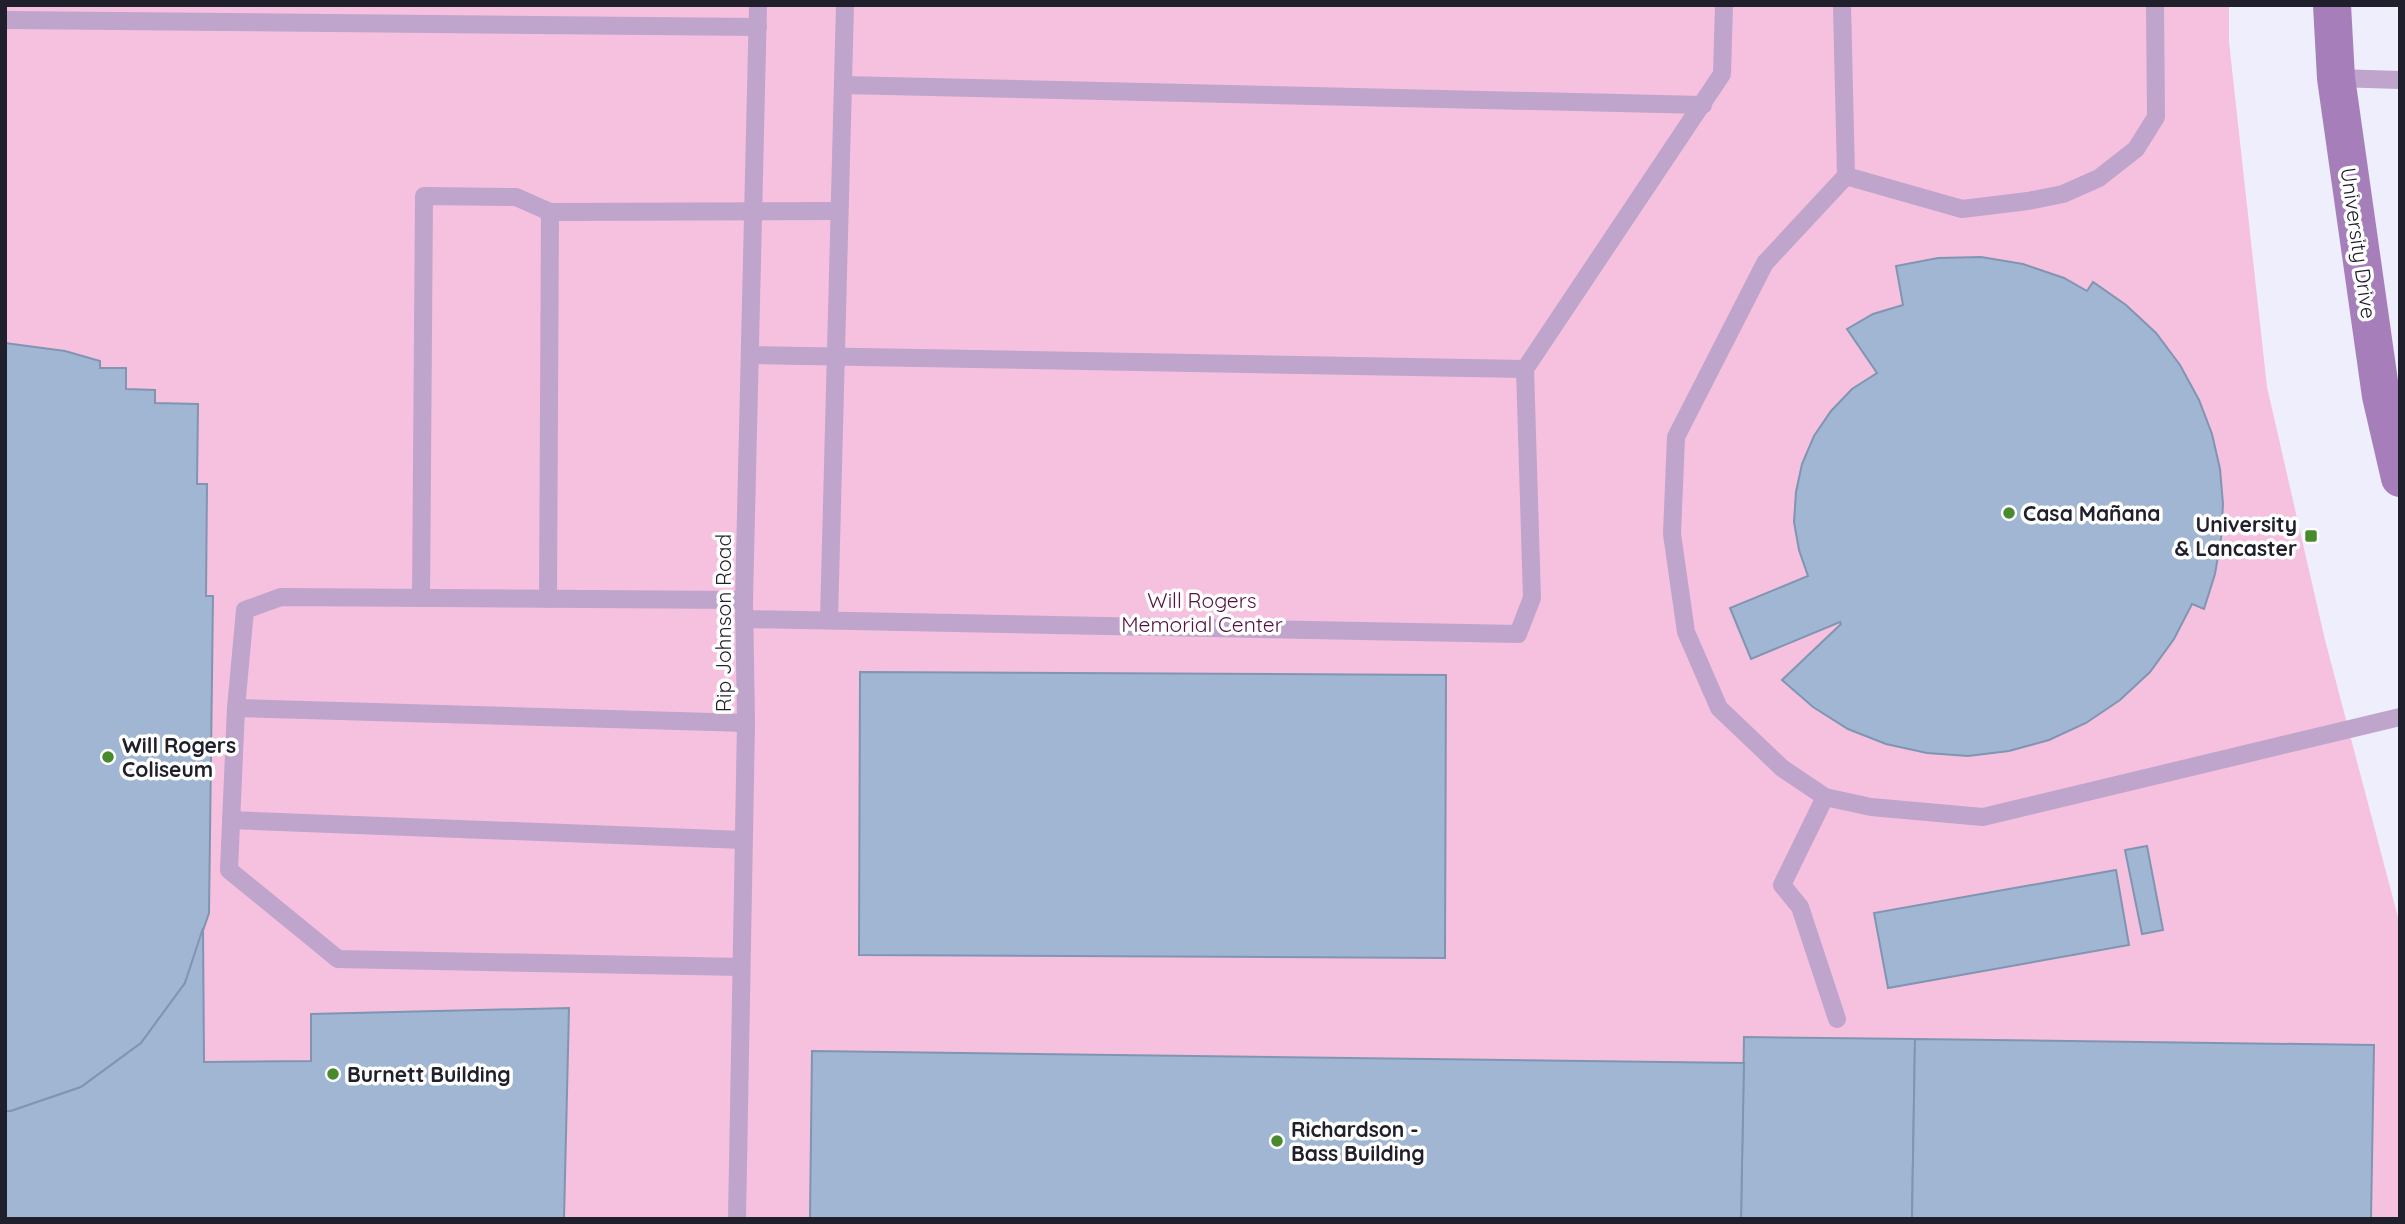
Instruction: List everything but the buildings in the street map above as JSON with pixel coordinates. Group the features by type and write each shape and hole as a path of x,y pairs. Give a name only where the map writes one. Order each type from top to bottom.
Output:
{"main road":[{"name":"University Drive","path":"2332,5 2336,78 2381,396 2400,478"}],"lane":[{"name":"Rip Johnson Road","path":"737,1219 746,723 744,600 758,5"},
{"path":"829,620 845,5"},
{"path":"744,619 1518,634 1532,598 1525,369 1723,74 1724,5"},
{"path":"1842,5 1846,176 1765,264 1676,437 1672,534 1686,632 1719,708 1782,768 1825,797 1871,807 1983,817 2400,717"},
{"path":"1846,176 1962,209 2063,194 2099,178 2136,149 2156,117 2155,5"},
{"path":"5,20 758,27"},
{"path":"2336,78 2400,79"},
{"path":"843,86 1703,105"},
{"path":"421,598 424,196 516,197 550,212 839,211"},
{"path":"548,599 550,212"},
{"path":"750,355 1525,369"},
{"path":"741,967 338,959 229,870 236,708 246,610 281,597 744,600"},
{"path":"236,708 746,723"},
{"path":"1825,797 1782,885 1800,907 1837,1019"},
{"path":"231,820 743,840"}],"green space":[{"name":"Will Rogers Memorial Center","path":"5,5 2229,5 2229,42 2267,387 2325,640 2400,925 2400,1219 5,1219"}],"place":[{"name":"Casa Mañana","path":"2009,513"},
{"name":"University & Lancaster","path":"2311,536"},
{"name":"Will Rogers Coliseum","path":"108,757"},
{"name":"Burnett Building","path":"333,1074"},
{"name":"Richardson - Bass Building","path":"1277,1141"}]}
